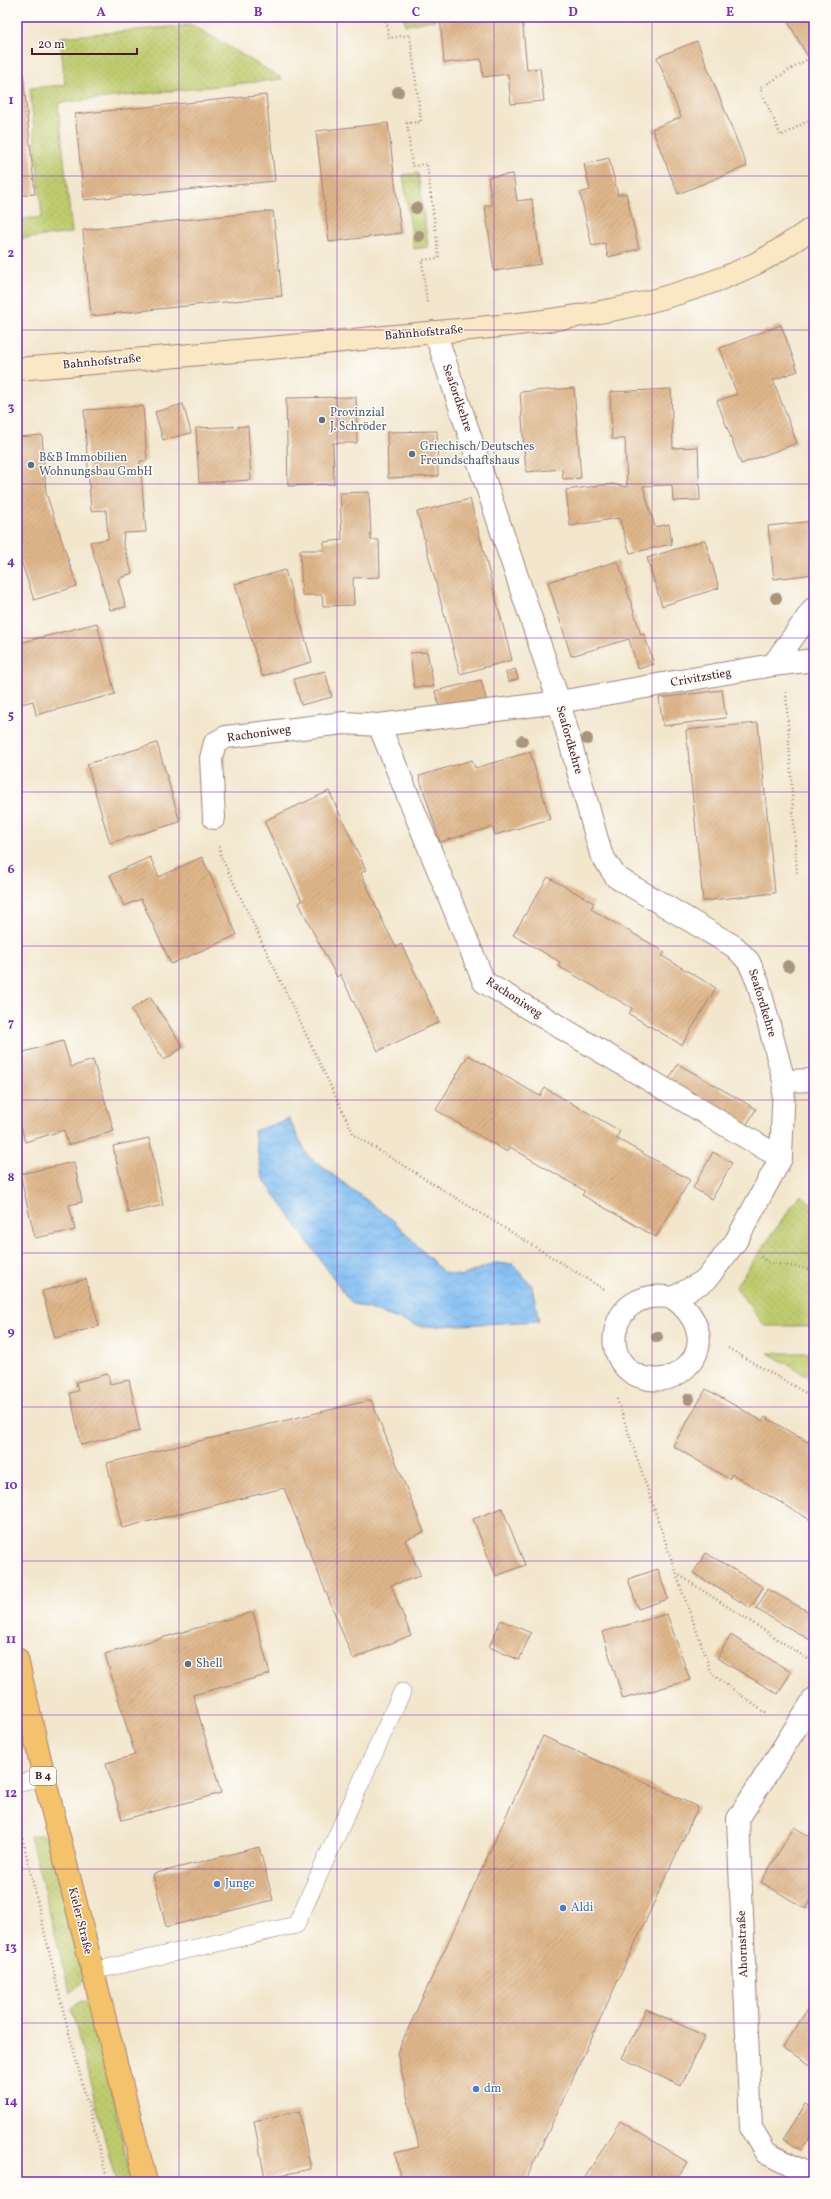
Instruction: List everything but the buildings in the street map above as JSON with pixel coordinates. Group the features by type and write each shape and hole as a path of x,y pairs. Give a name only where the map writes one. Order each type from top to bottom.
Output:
{"main road":[{"name":"Bahnhofstraße","path":"17,369 304,346 541,321 619,308 689,290 755,264 814,227"},
{"name":"Kieler Straße","path":"17,1659 22,1701 44,1777 146,2182"}],"street":[{"name":"Seafordkehre","path":"435,332 559,702 601,854 616,877 735,947 749,962 758,983 784,1081 781,1158 736,1241 706,1280 673,1298"},
{"path":"778,665 814,608"},
{"path":"778,665 814,660"},
{"name":"Crivitzstieg","path":"559,702 778,665"},
{"name":"Rachoniweg","path":"214,818 211,758 215,743 226,737 344,723 379,725 559,702"},
{"name":"Rachoniweg","path":"379,725 484,982 781,1158"},
{"path":"784,1081 814,1080"},
{"path":"660,1296 673,1298 683,1305 692,1315 697,1326 699,1339 697,1352 690,1363 681,1372 670,1378 657,1380 644,1378 632,1372 622,1363 616,1350 614,1337 617,1324 623,1312 633,1302 646,1297 660,1296"},
{"name":"Ahornstraße","path":"814,1699 738,1819 751,2128 766,2153 814,2177"}],"lane":[{"path":"93,1971 296,1925 402,1692"},
{"path":"17,1784 44,1777"}],"path":[{"path":"386,17 389,38 410,35 421,122 407,123 412,166 427,164 440,258 422,260 427,309"},
{"path":"806,60 760,88 781,136 808,121 810,124"},
{"path":"778,665 797,874"},
{"path":"214,818 220,854 354,1135 604,1288 623,1312"},
{"path":"736,1241 767,1262 814,1270"},
{"path":"699,1339 723,1346 814,1398"},
{"path":"632,1372 617,1398 712,1674 793,1732"},
{"path":"676,1573 814,1663"},
{"path":"17,1815 61,2002 108,2182"}],"green space":[{"path":"404,17 434,17 435,20 405,25"},
{"path":"192,25 283,79 58,103 72,233 17,239 17,220 42,217 30,88 65,85 60,37"},
{"path":"418,173 428,247 414,249 403,175"},
{"path":"800,1195 814,1205 814,1326 765,1326 735,1287"},
{"path":"768,1353 814,1353 814,1380"},
{"path":"41,1835 49,1838 84,1981 70,1993 30,1836"},
{"path":"82,2001 92,2006 132,2182 116,2182 71,2008"}],"water":[{"path":"289,1119 308,1156 394,1221 444,1273 462,1276 494,1263 513,1264 532,1286 539,1321 422,1327 351,1303 262,1177 254,1131"}],"place":[{"name":"Provinzial J. Schröder","path":"322,420"},
{"name":"Griechisch/Deutsches Freundschaftshaus","path":"412,454"},
{"name":"B&B Immobilien Wohnungsbau GmbH","path":"31,465"},
{"name":"Shell","path":"188,1664"},
{"name":"Junge","path":"217,1884"},
{"name":"Aldi","path":"563,1908"},
{"name":"dm","path":"476,2089"}]}
